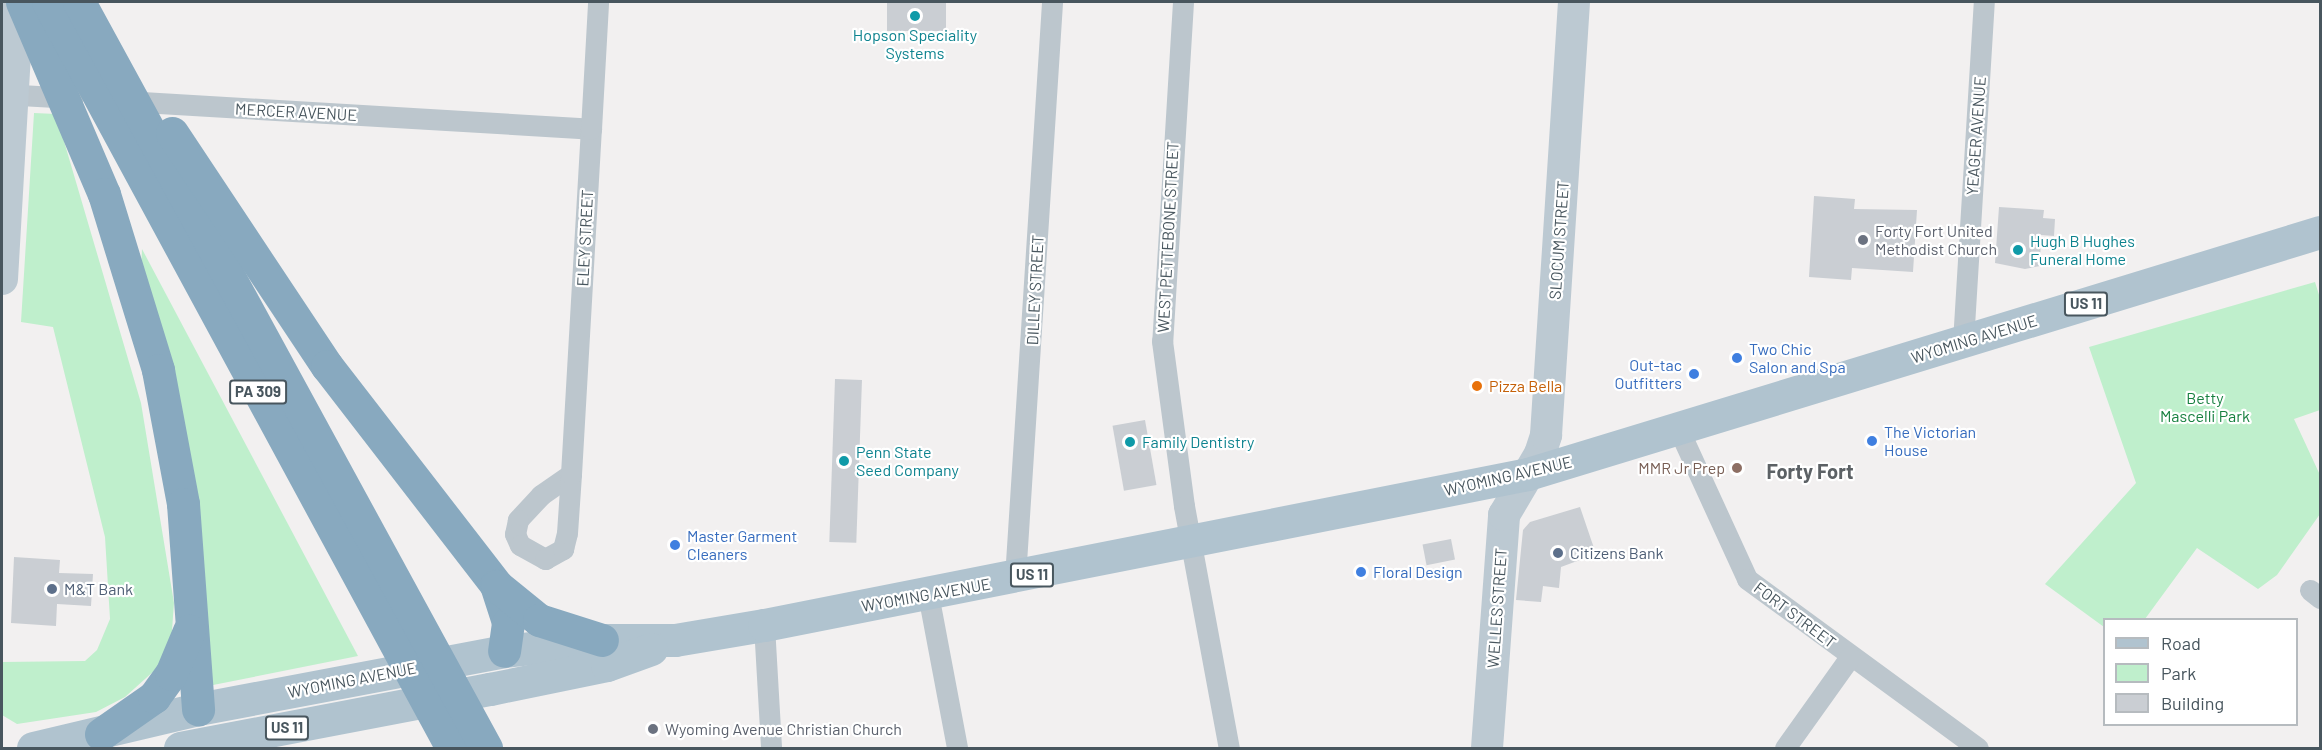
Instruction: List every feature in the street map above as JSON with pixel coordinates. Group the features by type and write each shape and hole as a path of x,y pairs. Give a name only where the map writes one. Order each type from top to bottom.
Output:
{"highway":[{"path":"20,2 86,145 139,305 168,416 183,504 198,709"},
{"name":"PA 309","path":"48,2 163,188 384,590 486,748"},
{"name":"PA 309","path":"79,2 163,188"},
{"path":"93,2 184,152 327,366 496,585 540,620 602,640"},
{"path":"496,585 508,623 504,651"},
{"name":"PA 309","path":"384,590 452,748"},
{"path":"101,734 144,706 162,687 179,659 192,620"}],"main road":[{"name":"WYOMING AVENUE","path":"33,748 101,734 198,709 504,651 602,640 675,640 764,625 1015,578 1527,474 2320,232"},
{"name":"WYOMING AVENUE","path":"199,747 607,665 675,640"},
{"path":"490,689 504,651"},
{"path":"198,709 199,747"}],"street":[{"path":"2,279 7,94 20,2"},
{"name":"ELEY STREET","path":"571,474 598,2"},
{"name":"DILLEY STREET","path":"1015,578 1052,2"},
{"name":"WEST PETTEBONE STREET","path":"1183,2 1162,331 1190,543 1229,748"},
{"name":"SLOCUM STREET","path":"1527,474 1546,435 1574,2"},
{"name":"YEAGER AVENUE","path":"1963,342 1984,2"},
{"name":"MERCER AVENUE","path":"7,94 591,129"},
{"name":"FORT STREET","path":"1678,428 1747,579 1850,657 1978,748"},
{"name":"WELLES STREET","path":"1487,748 1502,526 1509,503 1527,474"},
{"path":"928,594 957,748"},
{"path":"764,625 771,748"},
{"path":"1785,748 1850,657"}],"green space":[{"path":"34,113 56,114 141,403 174,603 171,644 155,670 125,697 96,712 17,724 2,715 2,662 85,661 97,650 110,619 105,537 53,327 21,322"},
{"path":"142,249 358,656 208,686 141,270"},
{"name":"Betty Mascelli Park","path":"2315,282 2320,298 2320,410 2294,419 2320,475 2320,514 2277,575 2258,589 2197,548 2146,618 2103,618 2103,626 2045,584 2136,483 2089,347"}],"building":[{"name":"Hopson Speciality Systems","path":"887,2 946,2 946,31 887,31"},
{"name":"Forty Fort United Methodist Church","path":"1814,196 1855,199 1854,209 1917,210 1913,272 1852,268 1851,280 1809,277"},
{"name":"Hugh B Hughes Funeral Home","path":"1999,207 2044,210 2043,218 2055,219 2054,236 2041,235 2040,266 2025,269 1995,263"},
{"name":"Penn State Seed Company","path":"835,379 862,380 856,543 829,542"},
{"name":"Family Dentistry","path":"1145,420 1156,485 1124,491 1113,426"},
{"name":"Citizens Bank","path":"1580,507 1596,554 1561,567 1559,588 1543,586 1541,602 1516,600 1523,530 1530,522"},
{"path":"1451,539 1455,560 1427,565 1423,545"},
{"name":"M&T Bank","path":"14,557 60,560 59,573 93,574 91,606 57,604 56,626 11,623"}],"place":[{"name":"Hopson Speciality Systems","path":"915,16"},
{"name":"Forty Fort United Methodist Church","path":"1863,240"},
{"name":"Hugh B Hughes Funeral Home","path":"2018,250"},
{"name":"Two Chic Salon and Spa","path":"1737,358"},
{"name":"Out-tac Outfitters","path":"1694,374"},
{"name":"Pizza Bella","path":"1477,386"},
{"name":"The Victorian House","path":"1872,441"},
{"name":"Family Dentistry","path":"1130,442"},
{"name":"Penn State Seed Company","path":"844,461"},
{"name":"MMR Jr Prep","path":"1737,468"},
{"name":"Master Garment Cleaners","path":"675,545"},
{"name":"Citizens Bank","path":"1558,553"},
{"name":"Floral Design","path":"1361,572"},
{"name":"M&T Bank","path":"52,589"},
{"name":"Wyoming Avenue Christian Church","path":"653,729"}],"district":[{"name":"Forty Fort","path":"1810,471"}]}
